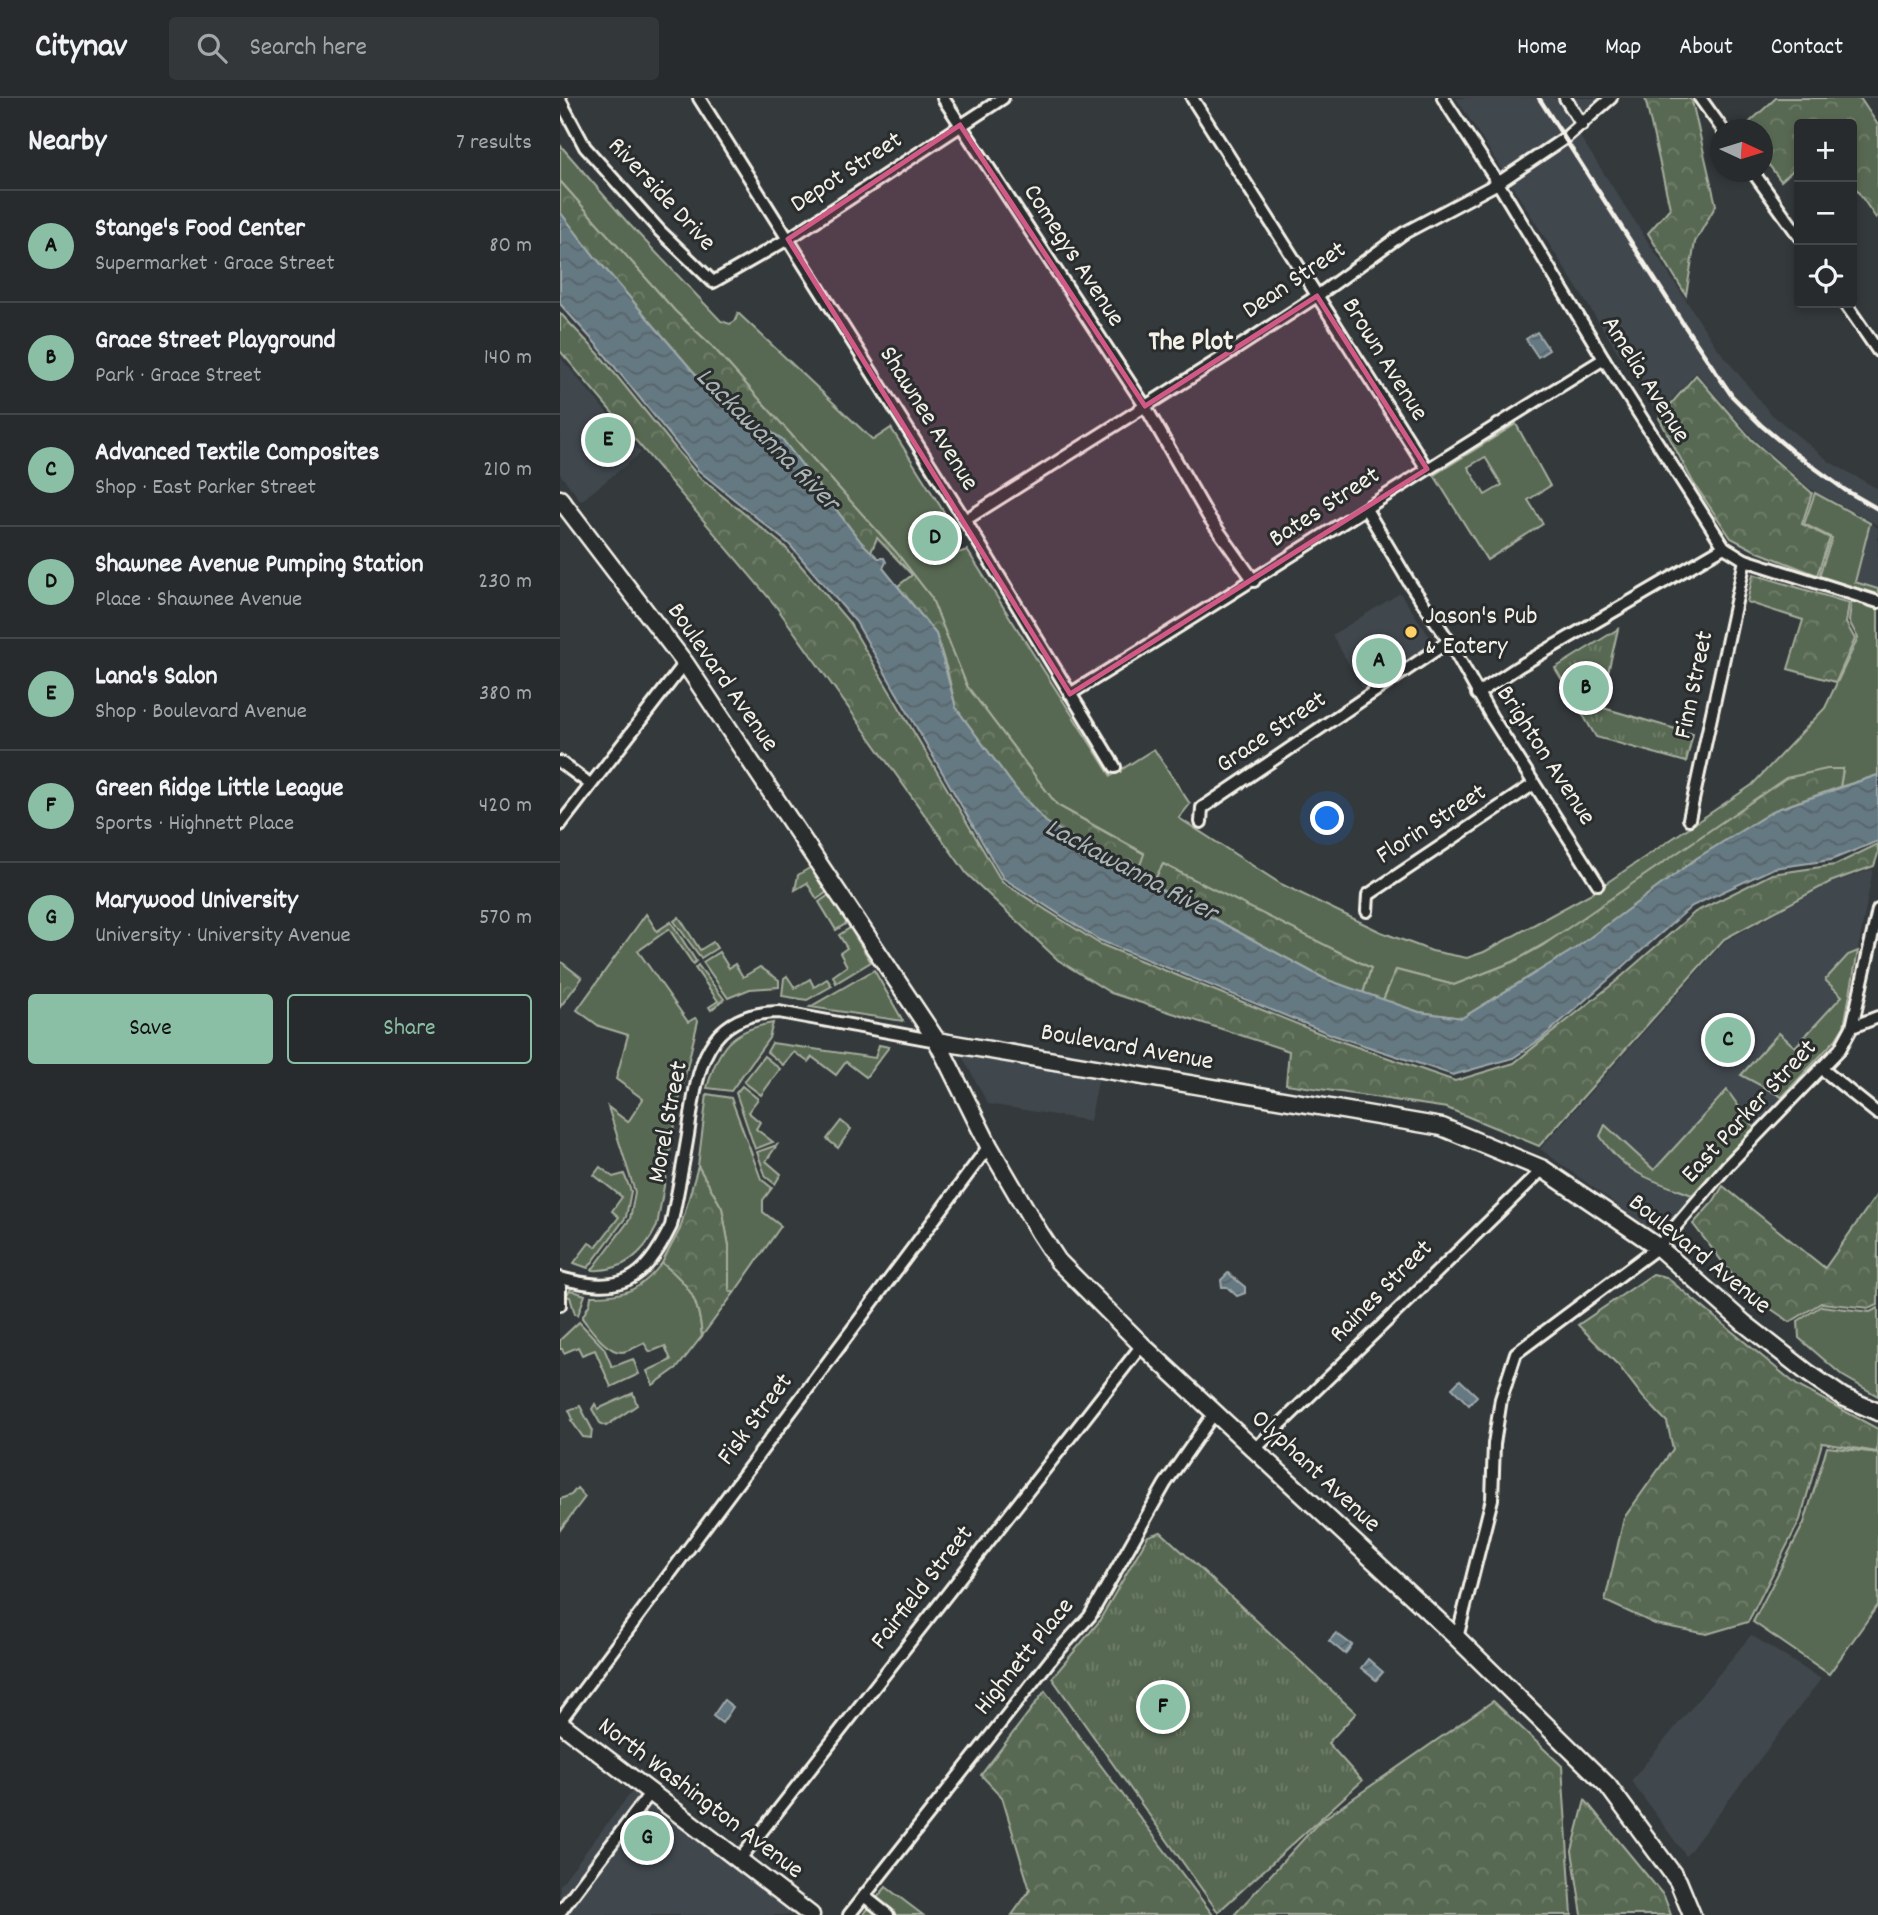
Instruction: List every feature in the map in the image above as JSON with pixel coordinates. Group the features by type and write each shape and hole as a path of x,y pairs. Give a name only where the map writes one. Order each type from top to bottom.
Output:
{"street":[{"name":"Shawnee Avenue","path":"698,98 965,520 1115,767"},
{"name":"Comegys Avenue","path":"943,98 1145,406 1208,516 1254,581"},
{"name":"Depot Street","path":"713,282 788,239 1003,98"},
{"name":"Brown Avenue","path":"1192,98 1427,469"},
{"name":"Amelia Avenue","path":"1443,98 1724,547 1745,560 1878,602"},
{"path":"1565,98 1581,125"},
{"name":"Dean Street","path":"965,520 1317,296 1404,233 1498,183 1581,125 1611,98"},
{"path":"1700,98 1715,119"},
{"name":"Riverside Drive","path":"560,100 585,147 651,222 713,282"},
{"path":"1760,182 1794,229"},
{"path":"1848,308 1878,351"},
{"name":"Bates Street","path":"1070,694 1604,359"},
{"name":"Boulevard Avenue","path":"560,499 685,663 937,1041 1442,1127 1543,1169 1658,1247 1744,1323 1808,1373 1843,1397 1878,1412"},
{"name":"Brighton Avenue","path":"1366,509 1409,582 1449,641 1477,694 1598,884"},
{"path":"1477,694 1518,667 1724,547"},
{"name":"Finn Street","path":"1689,819 1745,560"},
{"name":"Grace Street","path":"1201,822 1202,808 1449,641"},
{"path":"560,825 685,663"},
{"path":"560,762 590,784"},
{"name":"Florin Street","path":"1367,911 1368,895 1535,784"},
{"name":"East Parker Street","path":"1457,1638 1492,1499 1494,1444 1500,1399 1516,1353 1658,1247 1727,1166 1840,1049 1852,1027 1878,910"},
{"name":"Morel Street","path":"560,1278 589,1286 620,1283 645,1268 660,1248 671,1226 700,1063 719,1035 744,1017 759,1012 779,1012 937,1041"},
{"path":"1852,1027 1878,1017"},
{"name":"Olyphant Avenue","path":"937,1041 989,1146 1058,1261 1142,1345 1457,1638 1608,1786 1678,1881 1692,1915"},
{"path":"1822,1069 1878,1114"},
{"name":"Fisk Street","path":"560,1722 989,1146"},
{"name":"Raines Street","path":"1254,1450 1543,1169"},
{"path":"560,1286 560,1305"},
{"name":"Fairfield Street","path":"740,1859 1142,1345"},
{"name":"Highnett Place","path":"849,1915 1052,1658 1090,1616 1165,1483 1215,1412"},
{"name":"North Washington Avenue","path":"560,1722 811,1915"},
{"path":"560,1912 651,1792"},
{"path":"864,1896 888,1915"}],"highlighted area":[{"path":"960,125 1145,406 1317,296 1427,469 1070,694 788,239"}],"shaded area":[{"path":"1456,98 1555,98 1715,345 1770,413 1830,462 1878,489 1878,525 1809,488 1754,439 1696,372 1658,415"},
{"path":"1569,98 1599,98 1580,115"},
{"path":"560,357 641,453 581,501 560,474"},
{"path":"1870,523 1878,528 1878,588 1856,581"},
{"path":"1400,593 1434,643 1364,690 1332,635"},
{"path":"1873,869 1844,1026 1836,1039 1657,1234 1540,1149 1725,941 1831,883"},
{"path":"961,1054 1099,1077 1090,1121 988,1104"},
{"path":"1751,1635 1821,1679 1686,1856 1631,1781"},
{"path":"633,1790 802,1915 560,1915 560,1885"}],"green space":[{"path":"1645,98 1688,98 1692,101 1716,205 1695,242 1686,295 1648,233 1670,208"},
{"path":"1776,98 1860,98 1878,125 1878,216 1876,218 1857,190 1857,119 1794,119 1794,169 1781,181 1773,170 1773,119 1753,119"},
{"path":"560,145 628,223 721,321 730,324 735,321 738,313 873,440 891,428 944,512 930,524 928,521 913,539 931,562 967,550 1111,776 1154,749 1190,804 1179,818 1281,884 1381,932 1432,951 1467,958 1484,952 1590,894 1752,785 1825,708 1858,638 1849,621 1853,587 1819,576 1832,538 1804,524 1815,493 1870,523 1855,582 1878,589 1878,775 1840,787 1843,769 1513,962 1454,985 1396,970 1383,1000 1363,993 1371,968 1163,864 1152,885 1136,876 1144,853 1057,805 967,686 931,597 896,552 560,181"},
{"path":"560,181 896,552 931,597 967,686 1057,805 1144,854 1136,876 1046,822 1016,789 956,708 936,634 898,586 912,575 877,538 871,552 861,542 782,439 716,398 595,257 560,212"},
{"path":"560,313 598,353 698,476 785,547 849,622 1002,882 1100,944 1334,1039 1455,1081 1514,1063 1614,983 1695,912 1772,874 1835,865 1878,844 1874,866 1830,882 1724,939 1539,1146 1447,1108 1286,1084 1289,1051 1111,993 1058,960 967,874 775,605 560,351"},
{"path":"1696,375 1752,440 1812,493 1802,524 1830,538 1817,575 1758,552 1731,538 1693,482 1659,418"},
{"path":"1516,424 1550,486 1528,500 1543,524 1487,560 1434,475","holes":["1485,457 1502,485 1485,495 1468,467"]},
{"path":"1753,574 1849,603 1846,623 1855,639 1836,682 1788,669 1803,620 1747,602"},
{"path":"1618,629 1600,707 1693,734 1686,762 1596,737 1555,668"},
{"path":"1827,769 1843,769 1840,787 1775,810 1697,858 1576,948 1462,1018 1419,1012 1383,1000 1396,970 1454,985 1513,962 1542,946 1786,778"},
{"path":"1163,864 1371,968 1363,993 1325,979 1152,885"},
{"path":"811,867 827,892 817,899 807,883 795,890 798,875"},
{"path":"829,895 847,923 836,930 819,902"},
{"path":"646,914 657,931 671,922 696,961 693,964 669,929 638,951 688,1022 695,1018 698,1021 679,1101 657,1226 646,1245 632,1259 614,1268 592,1270 630,1219 635,1192 608,1107 628,1122 643,1099 616,1079 628,1035 599,1026 577,1010"},
{"path":"679,917 700,950 713,942 717,948 701,958 674,921"},
{"path":"850,928 871,962 836,983 833,976 847,966 840,953 847,948 839,935"},
{"path":"1858,951 1844,1026 1836,1039 1782,1097 1741,1075 1779,1033 1795,1047 1842,996 1825,980 1848,955"},
{"path":"719,952 729,968 735,964 743,977 760,967 779,980 779,987 750,989 728,998 703,962"},
{"path":"560,961 582,978 560,1007"},
{"path":"698,965 724,999 711,1010 709,1007 718,1001 695,968"},
{"path":"874,970 903,1021 810,1007"},
{"path":"787,976 795,988 810,979 814,987 827,979 832,986 807,1000 782,996 784,978"},
{"path":"773,1023 769,1038 731,1091 707,1088 716,1062 728,1043 746,1030"},
{"path":"772,1043 875,1058 879,1045 889,1047 866,1077 846,1062 836,1075 812,1057 808,1062 794,1052 783,1065 767,1052"},
{"path":"764,1056 780,1069 761,1095 744,1082"},
{"path":"742,1086 758,1099 748,1112 760,1122 756,1129 773,1142 755,1149 736,1093"},
{"path":"1727,1090 1754,1128 1692,1195 1652,1180 1629,1167 1609,1149 1600,1136 1605,1125 1654,1170"},
{"path":"707,1094 731,1098 761,1179 772,1188 763,1200 763,1212 781,1226 734,1293 729,1290 729,1246 722,1208 698,1166"},
{"path":"841,1121 851,1129 838,1148 827,1139"},
{"path":"777,1145 766,1161 781,1174 775,1184 766,1177 757,1152"},
{"path":"698,1166 722,1208 729,1246 729,1290 734,1293 702,1336 698,1312 691,1294 680,1278 662,1263 680,1229"},
{"path":"600,1167 613,1177 624,1174 631,1191 626,1217 588,1268 574,1263 589,1243 596,1247 619,1217 612,1211 622,1197 594,1175"},
{"path":"1723,1186 1825,1268 1878,1193 1878,1305 1870,1308 1821,1303 1790,1322 1745,1291 1693,1224"},
{"path":"662,1263 680,1278 691,1294 698,1312 702,1336 678,1367 653,1385 647,1371 671,1360 665,1346 650,1352 644,1343 622,1352 616,1351 599,1339 582,1318 591,1296 614,1295 632,1290 647,1280"},
{"path":"1653,1274 1666,1277 1798,1386 1878,1429 1877,1452 1822,1443 1800,1520 1748,1622 1707,1634 1655,1624 1605,1601 1624,1518 1673,1449 1667,1422 1619,1366 1578,1325"},
{"path":"570,1290 585,1295 578,1315 575,1314 570,1297 566,1296"},
{"path":"1821,1306 1870,1312 1878,1308 1878,1396 1843,1376 1799,1338 1798,1321"},
{"path":"579,1322 604,1348 612,1367 633,1359 639,1374 611,1387 595,1350 582,1355 578,1347 564,1353 560,1349 560,1340"},
{"path":"633,1393 637,1405 606,1426 600,1423 592,1409 595,1404 598,1409"},
{"path":"580,1406 592,1429 591,1438 583,1437 571,1420 573,1419 569,1410"},
{"path":"1827,1447 1878,1453 1878,1605 1829,1674 1753,1622 1804,1523"},
{"path":"577,1488 585,1497 560,1530 560,1499 571,1495"},
{"path":"1161,1532 1356,1713 1328,1743 1362,1781 1218,1912 1052,1678 1098,1623 1148,1536"},
{"path":"1045,1691 1213,1915 1012,1915 1030,1890 1002,1797 981,1775"},
{"path":"1493,1701 1562,1766 1572,1915 1234,1915 1319,1822"},
{"path":"1585,1800 1664,1896 1671,1915 1582,1915 1572,1851"},
{"path":"886,1887 923,1915 863,1915"}],"water":[{"name":"Lackawanna River","path":"560,212 595,257 716,398 782,439 861,542 878,558 884,558 886,562 883,568 936,634 956,708 1016,789 1046,822 1150,884 1325,979 1419,1012 1462,1018 1576,948 1697,858 1775,810 1878,775 1878,841 1831,860 1774,868 1692,906 1541,1039 1513,1058 1453,1075 1333,1035 1099,940 1003,878 856,622 789,544 698,470 597,345 560,304"},
{"path":"1537,332 1549,350 1538,357 1526,339"},
{"path":"1228,1273 1245,1287 1245,1293 1237,1296 1227,1287 1222,1287 1221,1280"},
{"path":"1460,1380 1477,1396 1469,1405 1452,1388"},
{"path":"1336,1633 1352,1645 1345,1654 1329,1641"},
{"path":"1368,1659 1383,1672 1376,1680 1361,1668"},
{"path":"724,1700 733,1707 722,1723 713,1716"}],"railway":[{"path":"1539,98 1732,396 1793,452 1845,490 1878,509"}],"place":[{"name":"Lana's Salon","path":"608,440"},
{"name":"Shawnee Avenue Pumping Station","path":"935,538"},
{"name":"Jason's Pub & Eatery","path":"1411,632"},
{"name":"Stange's Food Center","path":"1379,661"},
{"name":"Grace Street Playground","path":"1586,688"},
{"name":"Advanced Textile Composites","path":"1728,1040"},
{"name":"Green Ridge Little League","path":"1163,1707"},
{"name":"Marywood University","path":"647,1838"}],"district":[{"name":"The Plot","path":"1191,344"}]}
